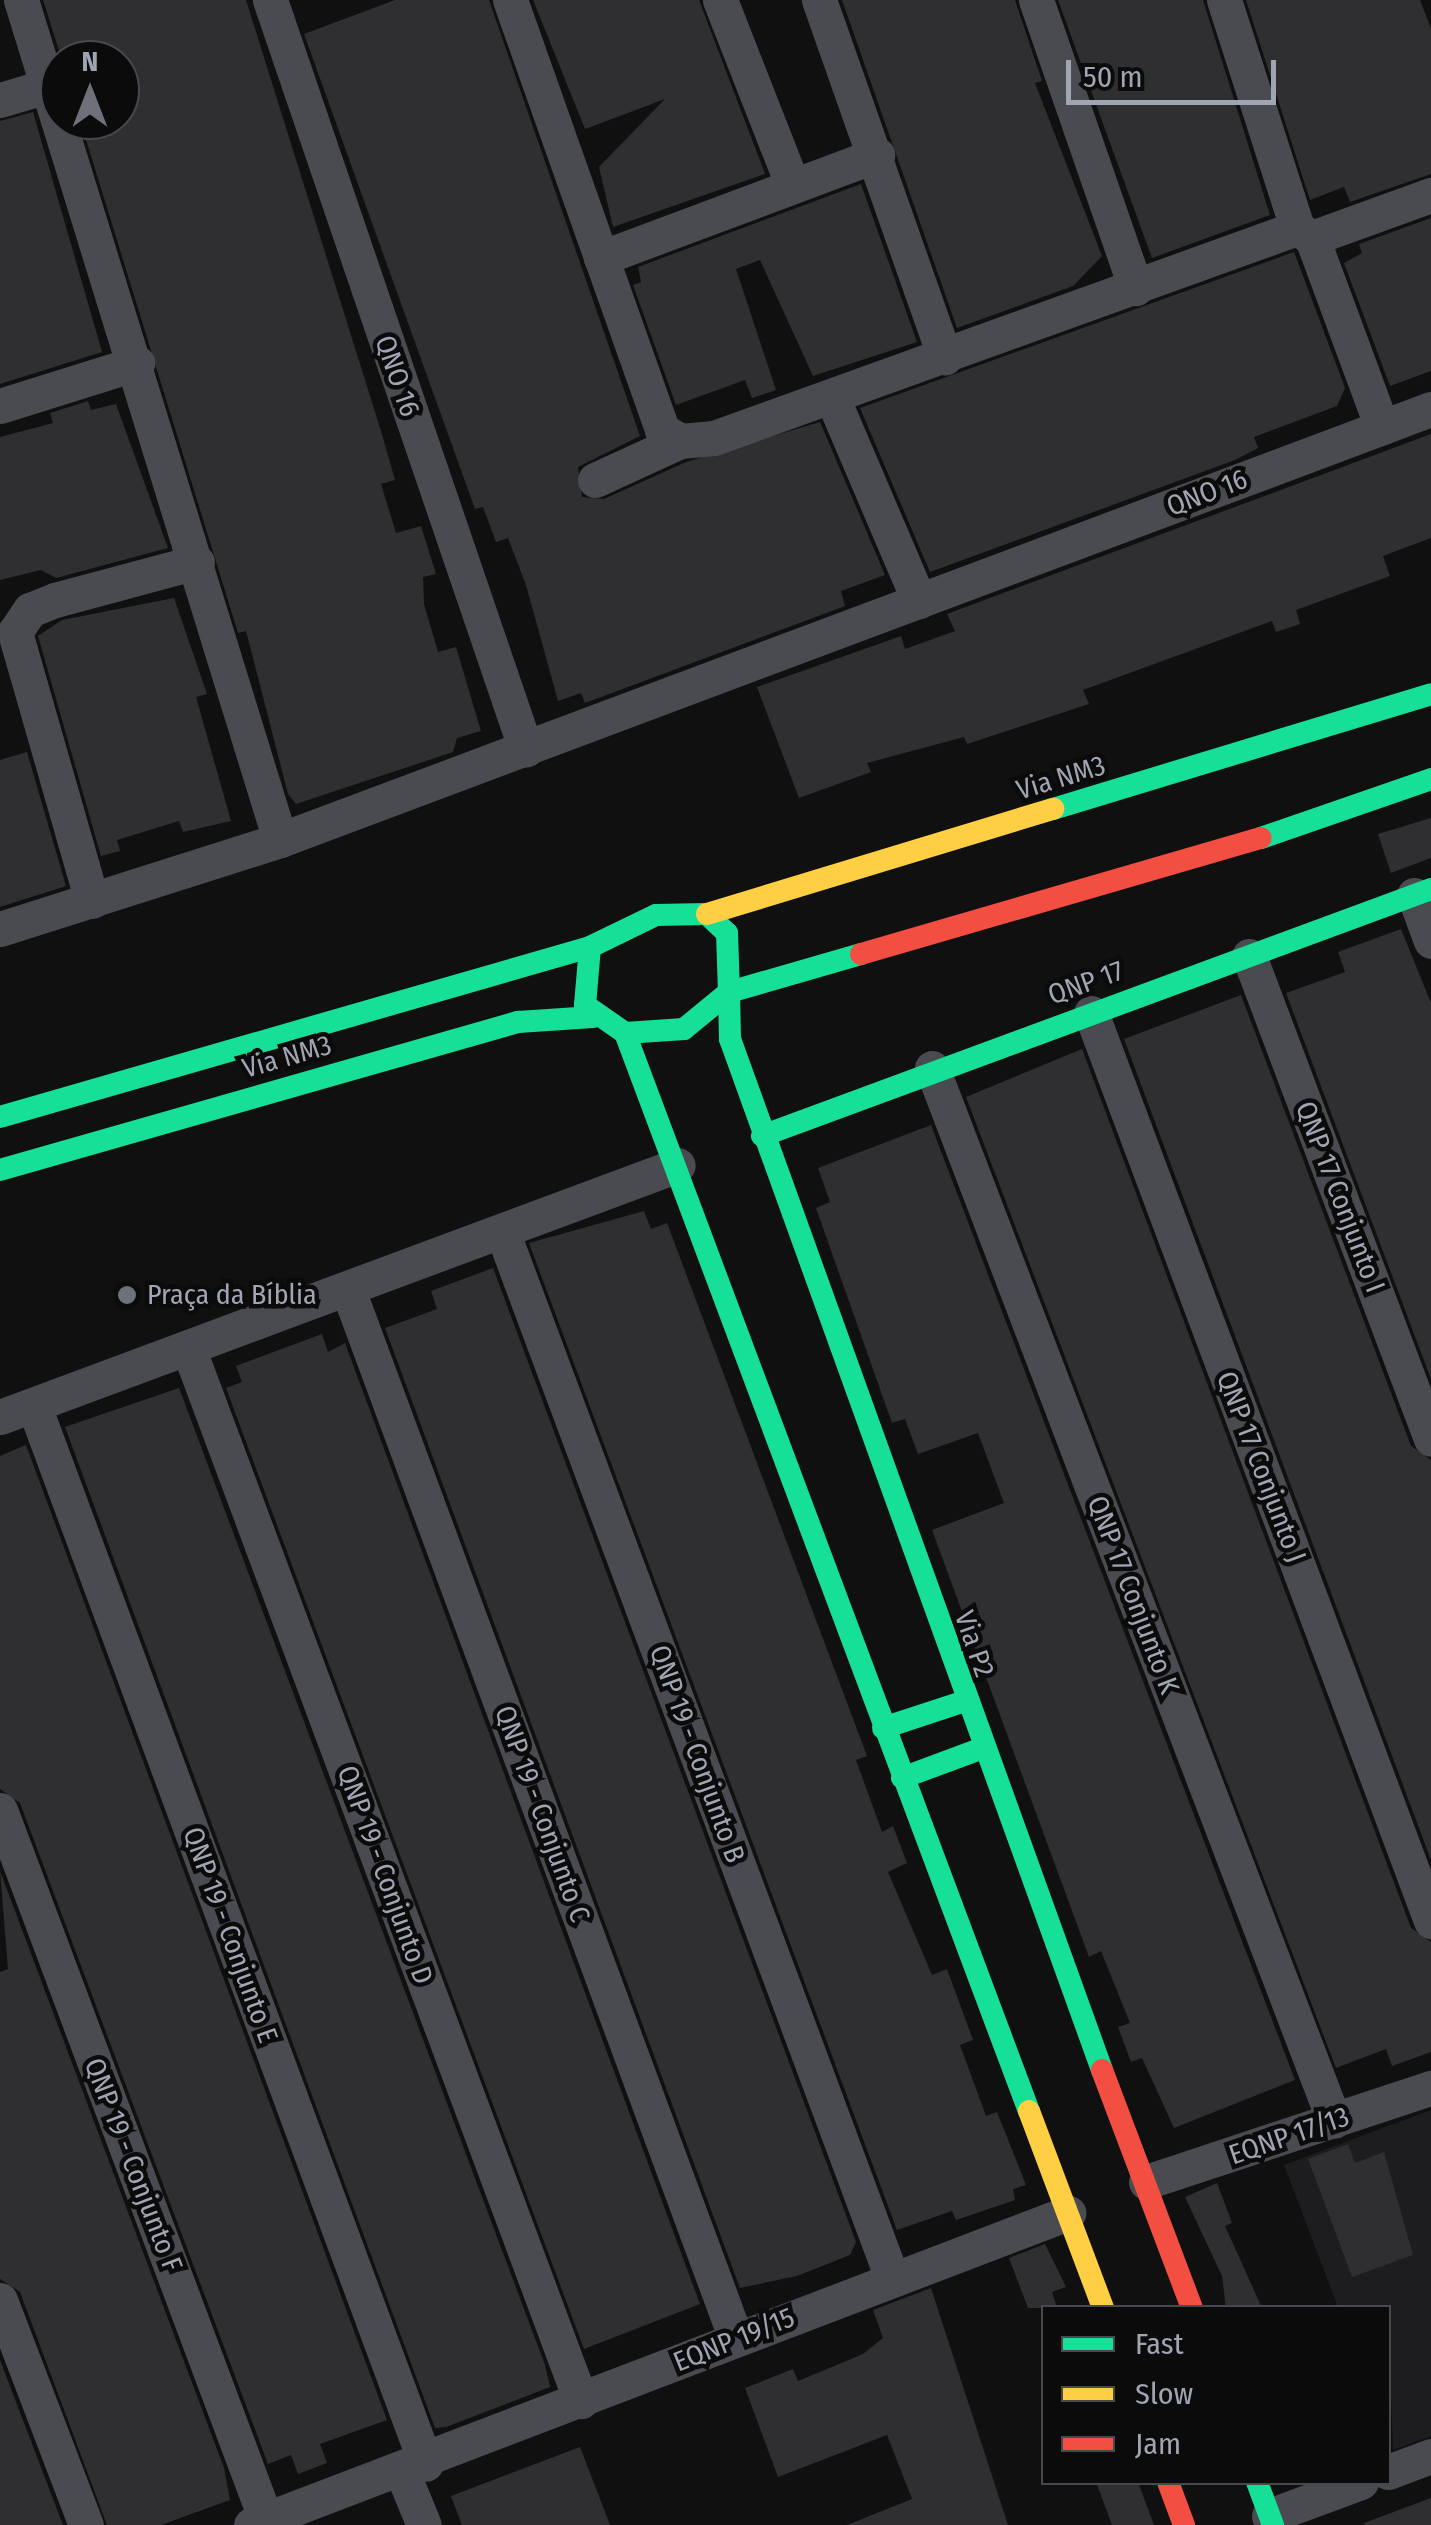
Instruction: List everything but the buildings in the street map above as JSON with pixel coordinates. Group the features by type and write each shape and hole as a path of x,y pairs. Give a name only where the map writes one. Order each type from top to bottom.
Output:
{"main road":[{"name":"Via NM3","path":"707,914 1431,694"},
{"path":"1290,830 1431,759"},
{"path":"729,992 733,949 707,914 656,915 590,947 581,993 593,1016 625,1033 684,1029 729,992 1290,830 1431,779"},
{"name":"QNP 17","path":"762,1136 932,1068 1422,892"},
{"name":"Via NM3","path":"0,1117 590,947"},
{"name":"Via P2","path":"729,992 730,1040 762,1136 962,1702 1191,2305"},
{"name":"Via NM3","path":"0,1170 518,1022 593,1016"},
{"path":"625,1033 678,1165 883,1728 1103,2305"},
{"path":"883,1728 962,1702"},
{"path":"902,1778 980,1749"},
{"path":"1169,2485 1184,2525"}],"street":[{"path":"21,0 40,63"},
{"name":"QNO 16","path":"270,0 526,750"},
{"path":"510,0 662,430 680,441"},
{"path":"720,0 792,184"},
{"path":"819,0 877,155 944,357"},
{"path":"1036,0 1136,288"},
{"path":"1224,0 1304,233 1382,427"},
{"path":"0,100 40,88"},
{"path":"65,140 137,363 280,840"},
{"path":"600,258 877,155"},
{"path":"595,480 680,441 832,397 1136,288 1431,195"},
{"path":"0,406 137,363"},
{"path":"832,397 919,601"},
{"name":"QNO 16","path":"0,929 280,840 1431,409"},
{"path":"92,901 14,696 15,632 30,610 198,562"},
{"path":"1422,892 1431,942"},
{"name":"QNP 17 Conjunto I","path":"1249,956 1431,1439"},
{"name":"QNP 17 Conjunto J","path":"1091,1013 1431,1921"},
{"name":"QNP 17 Conjunto K","path":"932,1068 1334,2121"},
{"path":"17,1412 678,1165"},
{"name":"QNP 19 - Conjunto B","path":"502,1231 892,2278"},
{"name":"QNP 19 - Conjunto C","path":"348,1290 736,2339"},
{"name":"QNP 19 - Conjunto D","path":"189,1350 581,2402"},
{"name":"QNP 19 - Conjunto E","path":"17,1412 414,2468"},
{"name":"QNP 19 - Conjunto F","path":"0,1810 259,2522"},
{"name":"EQNP 17/13","path":"1146,2182 1431,2088"},
{"name":"EQNP 19/15","path":"259,2522 414,2468 892,2278 1068,2213"},
{"path":"0,2300 86,2525"},
{"path":"1391,2471 1431,2456"},
{"path":"414,2468 424,2525"},
{"path":"1266,2508 1351,2485"}],"shaded area":[{"path":"1431,2110 1431,2436 1393,2450 1391,2305 1337,2305 1284,2165"}],"traffic: fast":[{"path":"1053,809 1431,694"},
{"path":"1261,838 1431,779"},
{"path":"762,1136 1431,889"},
{"path":"0,1117 590,947 656,915 707,914 727,933 729,992 684,1029 625,1033 585,1005 590,947"},
{"path":"861,954 729,992 730,1039 1102,2070"},
{"path":"0,1170 518,1022 593,1017"},
{"path":"625,1033 1029,2111"},
{"path":"883,1728 962,1702"},
{"path":"902,1778 980,1749"},
{"path":"1258,2485 1273,2525"}],"traffic: slow":[{"path":"707,914 1053,809"},
{"path":"1029,2111 1102,2305"}],"traffic: jam":[{"path":"861,954 1261,838"},
{"path":"1102,2070 1191,2305"},
{"path":"1169,2485 1184,2525"}],"place":[{"name":"Praça da Bíblia","path":"127,1295"}]}
